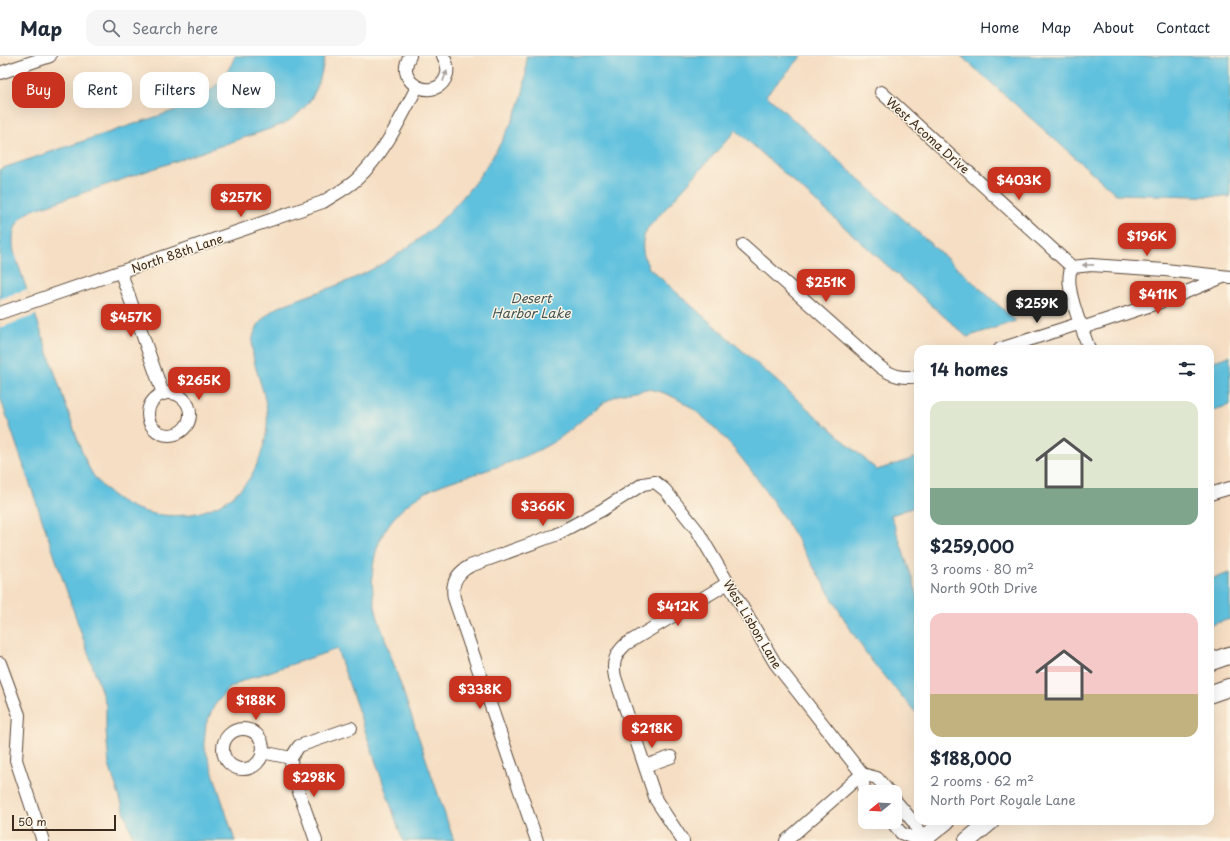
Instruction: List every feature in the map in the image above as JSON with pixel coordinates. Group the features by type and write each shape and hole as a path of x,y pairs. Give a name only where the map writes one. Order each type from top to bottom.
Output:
{"main road":[{"path":"1214,661 1230,655"},
{"path":"1214,691 1230,687"},
{"path":"921,841 941,825"},
{"path":"967,841 986,825"}],"street":[{"path":"0,73 50,56"},
{"path":"410,56 406,63 408,77 417,87 430,89 442,83 448,70 443,56"},
{"name":"North 88th Lane","path":"0,313 121,273 323,202 356,180 381,150 417,87"},
{"name":"West Acoma Drive","path":"881,92 1072,267"},
{"path":"742,245 886,372 901,377 914,376"},
{"path":"1088,345 1069,287 1069,272 1072,267 1091,265 1165,270 1227,277"},
{"path":"121,273 164,394"},
{"path":"1014,345 1169,298 1227,277"},
{"name":"West Lisbon Lane","path":"537,841 454,598 454,585 456,578 470,566 555,535 602,510 643,484 655,482 666,490 697,530 775,663 862,774 863,785"},
{"path":"1214,493 1230,488"},
{"path":"683,841 656,800 615,677 613,668 614,658 626,644 728,583"},
{"path":"0,664 18,715 16,760 43,841"},
{"path":"316,841 292,772 291,758 299,746 351,728"},
{"path":"262,752 291,758"},
{"path":"645,766 672,757"},
{"path":"786,841 862,774"},
{"name":"West Lisbon Lane","path":"862,774 877,778 883,785"},
{"path":"902,808 914,823"},
{"path":"915,825 921,841"},
{"path":"898,829 902,833 921,841"}],"water":[{"name":"Desert Harbor Lake","path":"235,56 325,56 320,78 313,95 302,110 284,124 33,210 18,223 15,228 13,239 14,252 86,462 99,483 120,501 139,510 160,515 180,515 201,512 220,504 237,492 251,476 264,445 267,428 267,412 253,356 252,343 255,331 263,319 276,308 351,280 383,264 422,236 458,203 487,165 500,144 516,112 525,80 526,56 802,56 766,95 1016,321 967,337 736,130 647,229 643,239 643,253 649,268 877,470 914,458 914,507 891,515 914,584 914,710 886,679 865,651 796,537 770,497 742,459 713,426 683,402 653,390 638,390 617,395 597,407 560,438 526,456 427,491 409,503 395,517 384,533 376,551 373,570 373,592 377,615 454,841 403,841 337,649 242,681 227,690 214,706 206,724 204,745 235,841 134,841 109,765 106,730 106,705 0,397 0,169 182,108 209,108 209,91 217,84 217,108 275,108 275,72 227,72"},
{"path":"961,56 1230,56 1230,197 1116,194"},
{"path":"1230,356 1230,405 1214,410 1214,361"},
{"path":"1230,573 1230,619 1214,624 1214,578"}],"pier":[{"path":"27,289 36,315 0,328 0,299"}]}
